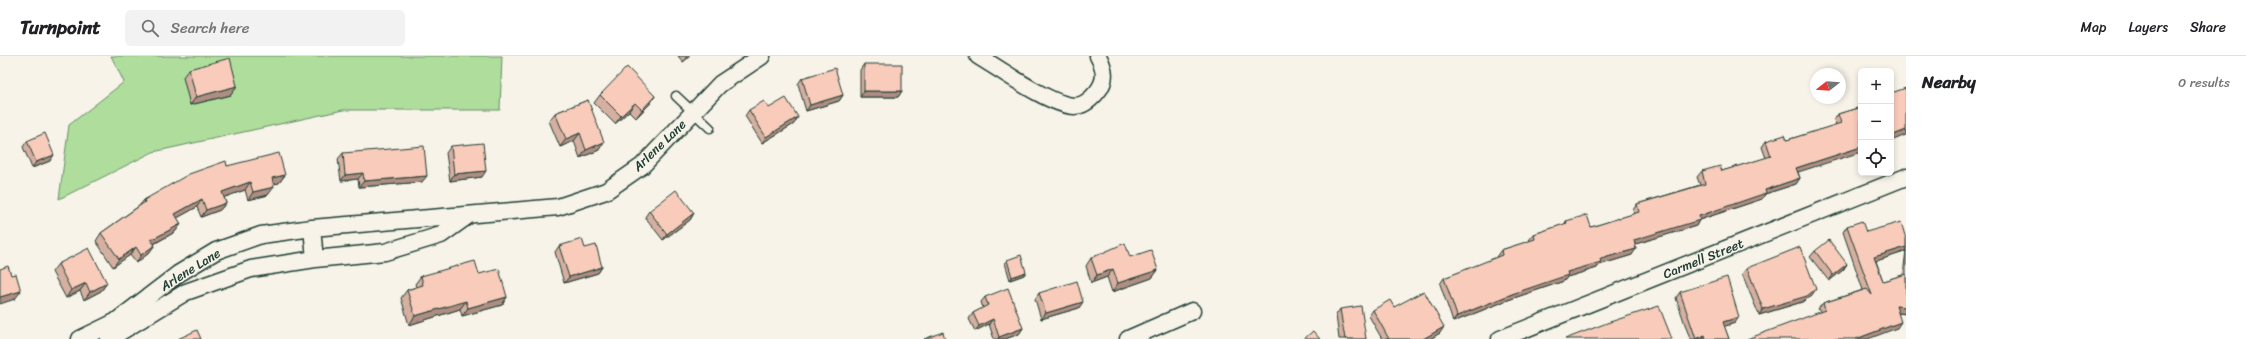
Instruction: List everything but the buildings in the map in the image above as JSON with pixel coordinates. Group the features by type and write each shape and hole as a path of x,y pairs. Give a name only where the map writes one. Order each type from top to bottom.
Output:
{"street":[{"name":"Arlene Lane","path":"80,339 115,322 178,274 216,251 261,235 312,228 558,207 606,191 642,166 720,84 762,56"},
{"path":"978,56 1055,102 1076,106 1091,100 1103,85 1104,68 1098,56"},
{"name":"Carmell Street","path":"1500,339 1516,335 1906,176"},
{"name":"Arlene Lane","path":"109,339 186,292 251,269 315,259 385,252 441,235 471,214"},
{"path":"312,228 315,259"},
{"path":"1128,339 1192,311"}],"lane":[{"path":"676,96 710,128"}],"green space":[{"path":"111,56 502,56 500,110 343,110 153,152 59,199 69,125 124,82"}]}
